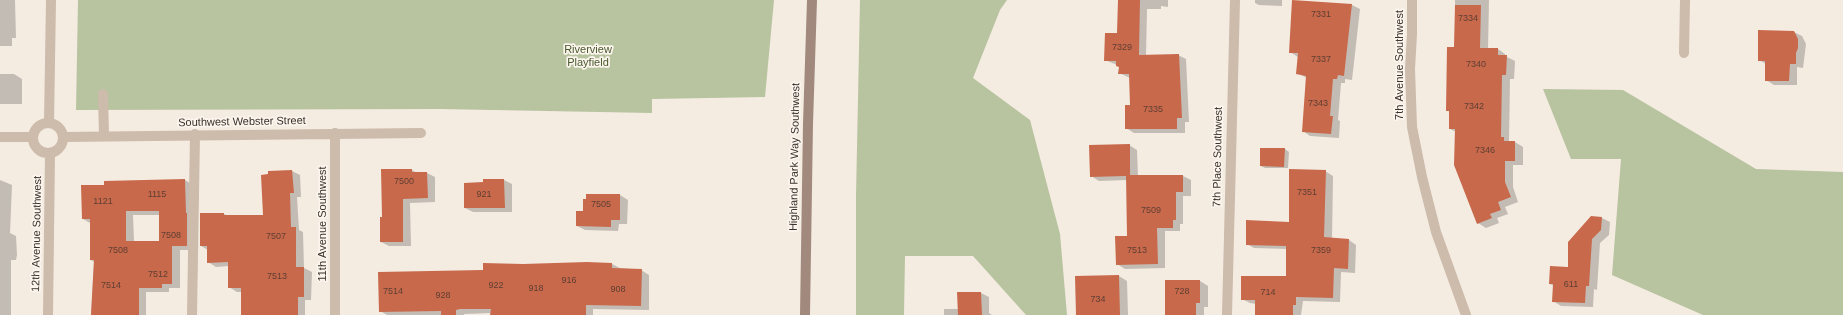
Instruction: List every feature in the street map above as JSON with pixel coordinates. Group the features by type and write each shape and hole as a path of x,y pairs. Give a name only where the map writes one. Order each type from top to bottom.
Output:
{"main road":[{"name":"Highland Park Way Southwest","path":"805,315 808,124 812,0"}],"street":[{"path":"49,123 51,0"},
{"name":"7th Place Southwest","path":"1227,315 1235,0"},
{"name":"7th Avenue Southwest","path":"1412,0 1410,69 1412,127 1436,232 1466,315"},
{"path":"1684,54 1685,0"},
{"path":"103,94 104,136"},
{"path":"49,123 61,129 63,137 60,148 50,153 41,152 34,145 33,137 38,127 49,123"},
{"name":"11th Avenue Southwest","path":"335,133 335,315"},
{"name":"Southwest Webster Street","path":"63,137 195,134 421,133"},
{"path":"192,315 195,134"},
{"path":"0,138 33,137"},
{"name":"12th Avenue Southwest","path":"48,315 50,153"}],"green space":[{"name":"Riverview Playfield","path":"78,0 774,0 765,97 652,99 652,113 440,109 76,110"},
{"path":"860,0 1007,0 1000,10 973,78 1030,120 1060,234 1067,315 1026,315 973,256 905,256 904,315 856,315 856,196"},
{"path":"1543,89 1623,90 1756,169 1843,172 1843,315 1703,315 1612,275 1621,159 1571,159"}],"building":[{"path":"1118,0 1140,0 1139,55 1179,54 1182,118 1177,118 1177,129 1125,129 1125,105 1130,105 1129,74 1118,74 1119,67 1116,66 1116,61 1104,61 1105,33 1117,33"},
{"path":"1292,0 1352,4 1344,76 1338,75 1337,79 1333,79 1330,116 1333,116 1331,134 1302,132 1306,76 1296,74 1298,53 1289,53"},
{"path":"1455,5 1481,5 1480,48 1498,48 1498,55 1507,55 1506,75 1502,75 1501,137 1504,137 1504,141 1515,141 1515,161 1505,161 1505,182 1511,197 1498,202 1501,210 1490,214 1492,218 1477,224 1454,165 1455,129 1449,129 1449,111 1446,111 1447,47 1454,47"},
{"path":"1758,30 1794,31 1798,39 1798,48 1796,53 1796,64 1790,64 1789,81 1765,81 1765,61 1758,61"},
{"path":"1130,144 1130,175 1183,175 1183,192 1176,192 1176,220 1173,220 1173,228 1157,228 1158,264 1116,265 1115,236 1127,236 1126,176 1090,177 1089,145"},
{"path":"1260,148 1285,148 1284,167 1260,166"},
{"path":"381,169 412,169 412,172 427,172 428,198 403,199 403,242 380,242 380,217 382,217"},
{"path":"1289,169 1326,170 1324,237 1349,239 1348,269 1334,268 1333,298 1296,297 1296,305 1293,305 1293,315 1255,315 1255,300 1241,300 1241,276 1286,276 1286,246 1246,245 1246,220 1289,222"},
{"path":"292,170 294,193 290,193 291,227 296,227 296,267 304,267 304,297 298,297 298,315 241,315 241,288 228,288 228,262 207,263 207,246 200,246 200,213 224,213 224,215 263,215 261,175 268,174 268,171"},
{"path":"185,179 187,246 172,246 172,284 162,284 162,288 139,288 139,315 91,315 94,260 90,260 90,219 82,219 81,185 104,185 104,181","holes":["126,211 159,211 159,241 126,241"]},
{"path":"483,179 504,179 505,208 464,208 464,183 483,182"},
{"path":"586,194 620,194 620,220 611,220 611,227 576,226 576,211 583,211 583,199 586,199"},
{"path":"1591,216 1602,217 1601,230 1592,239 1589,286 1586,286 1585,303 1552,302 1553,284 1549,284 1550,266 1568,267 1568,242"},
{"path":"587,262 612,263 612,268 642,269 641,306 586,305 586,315 490,315 491,309 460,309 456,310 456,315 441,315 441,311 379,312 378,272 483,270 483,263 523,264"},
{"path":"1119,275 1120,315 1076,315 1075,276"},
{"path":"1165,280 1200,280 1200,303 1196,303 1196,315 1165,315"},
{"path":"957,292 981,292 982,315 958,315"}]}
